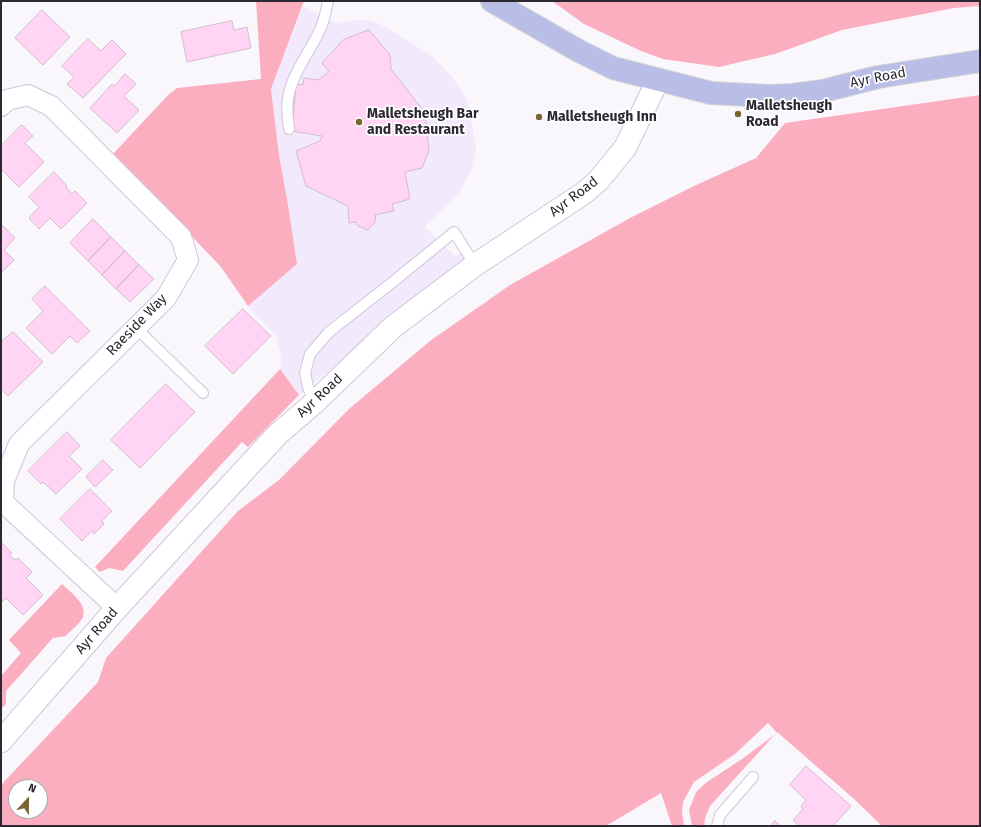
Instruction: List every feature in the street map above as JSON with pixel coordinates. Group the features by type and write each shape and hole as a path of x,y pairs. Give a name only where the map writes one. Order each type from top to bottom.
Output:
{"main road":[{"name":"Ayr Road","path":"492,1 579,51 613,68 711,93 769,96 792,95 823,90 878,77 980,61"}],"street":[{"name":"Ayr Road","path":"1,741 117,608 277,435 314,403 393,327 475,265 584,193 598,181 625,148 658,80"},
{"name":"Raeside Way","path":"1,106 7,100 28,95 51,106 181,237 188,260 166,298 19,444 4,481 2,503 117,608"}],"lane":[{"path":"289,129 287,100 291,85 297,70 317,36 325,18 328,1"},
{"path":"314,403 305,373 310,354 329,332 454,232 475,265"},
{"path":"136,328 203,393"},
{"path":"717,826 720,815 753,777"}],"shaded area":[{"path":"256,1 304,1 271,89 279,155 297,264 248,306 221,267 113,154 168,95 177,88 261,79"},
{"path":"552,1 980,1 980,6 954,8 842,30 775,54 719,67 663,59 641,51 584,24"},
{"path":"303,6 337,24 353,20 370,20 386,27 432,56 454,79 468,101 476,149 471,171 459,193 425,227 455,256 466,251 463,262 299,395 280,369 282,359 276,336 248,306 297,264 279,155 271,89"},
{"path":"980,95 980,826 882,826 853,798 768,723 735,754 694,782 683,802 682,812 684,826 672,826 661,793 606,826 1,826 1,785 98,682 106,658 238,511 279,480 349,409 430,341 510,285 630,218 694,186 756,158 785,123"},
{"path":"280,369 299,395 248,447 242,442 123,571 109,568 100,572 95,567"},
{"path":"62,584 81,603 84,612 82,620 66,636 53,638 6,691 6,704 1,709 1,676 21,653 9,640"},
{"path":"774,735 710,806 705,818 704,826 692,826 689,810 696,792 707,782 742,759"}],"building":[{"path":"42,10 70,37 43,65 15,38"},
{"path":"232,21 234,30 247,27 251,48 187,62 181,32"},
{"name":"Malletsheugh Bar and Restaurant","path":"369,30 390,55 391,69 425,113 429,150 422,168 405,172 410,199 392,204 394,211 375,215 376,221 368,230 358,226 356,222 349,223 348,206 306,186 296,151 320,141 322,136 292,131 296,84 303,85 304,78 318,80 329,72 322,63 343,40"},
{"path":"88,39 101,51 112,40 126,54 83,98 67,84 74,77 62,66"},
{"path":"125,74 136,84 124,96 139,110 117,133 90,108 112,84 114,86"},
{"path":"22,125 33,136 25,143 44,162 19,187 1,169 1,146"},
{"path":"54,172 72,194 75,191 87,203 61,229 50,218 39,229 29,218 39,207 29,197"},
{"path":"93,219 111,237 88,261 70,243"},
{"path":"1,224 15,238 4,250 14,260 1,273"},
{"path":"111,237 125,251 102,275 88,261"},
{"path":"125,251 139,265 116,289 102,275"},
{"path":"139,265 154,279 130,302 116,289"},
{"path":"45,286 90,331 77,343 70,336 52,354 26,328 43,311 32,299"},
{"path":"243,309 271,336 233,374 205,346"},
{"path":"13,332 43,362 8,396 1,389 1,342"},
{"path":"166,384 195,412 140,468 111,440"},
{"path":"67,432 80,446 69,456 82,469 56,494 43,482 41,484 28,471"},
{"path":"103,460 113,470 95,487 86,477"},
{"path":"90,489 112,511 102,521 104,524 94,534 92,531 82,541 60,519"},
{"path":"1,542 12,553 9,555 15,560 18,558 32,572 26,578 43,595 23,615 6,598 3,601 1,600"},
{"path":"806,766 851,806 833,826 800,826 793,820 803,809 801,806 806,800 790,785"},
{"path":"775,821 777,823 781,826 771,826"}],"place":[{"name":"Malletsheugh Road","path":"738,114"},
{"name":"Malletsheugh Inn","path":"539,117"},
{"name":"Malletsheugh Bar and Restaurant","path":"359,122"}]}
